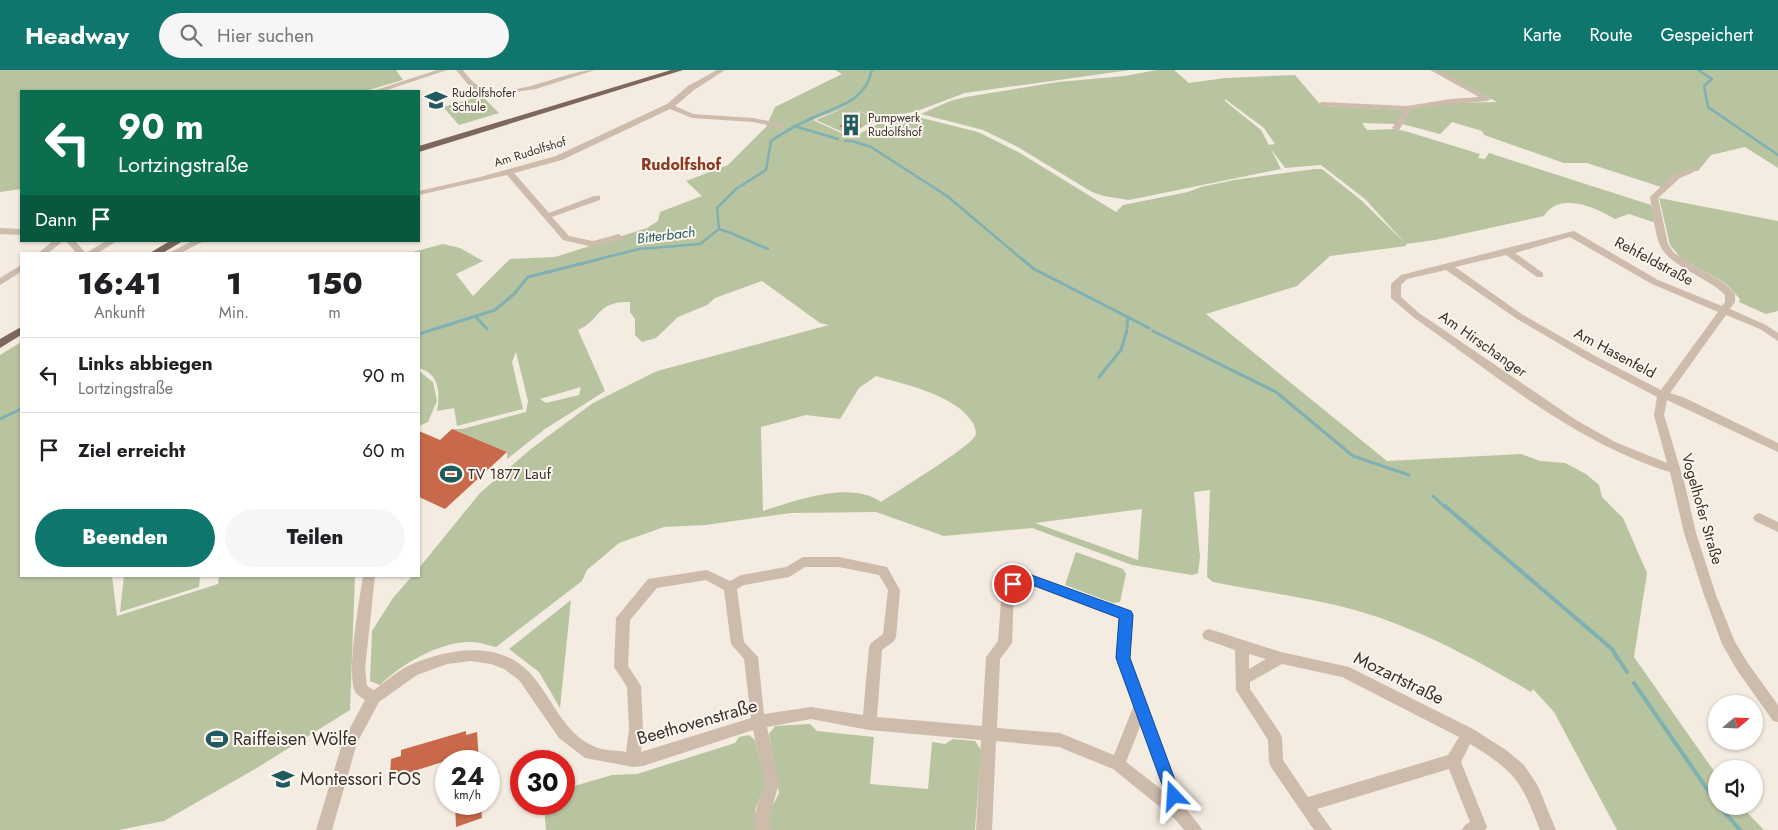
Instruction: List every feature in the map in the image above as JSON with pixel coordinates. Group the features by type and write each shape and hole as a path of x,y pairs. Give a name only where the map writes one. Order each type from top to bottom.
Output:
{"main road":[{"path":"420,149 679,70"},
{"path":"157,252 176,242"},
{"path":"0,338 20,328"},
{"path":"0,344 20,329"}],"street":[{"path":"381,90 444,70"},
{"path":"459,70 475,87 503,92 525,89 564,76 592,70"},
{"name":"Am Rudolfshof","path":"420,193 560,158 670,106 691,88 722,70"},
{"path":"1322,104 1409,108 1411,106 1451,101 1487,99 1433,70"},
{"path":"670,106 692,116 722,120 747,119 780,126"},
{"path":"1396,128 1409,108"},
{"name":"Rehfeldstraße","path":"1691,170 1677,176 1654,197 1664,244 1671,255 1721,285 1730,294 1730,302 1723,312"},
{"path":"509,172 566,238 594,244 619,237"},
{"path":"547,216 597,198"},
{"path":"0,231 20,232"},
{"name":"Rehfeldstraße","path":"1574,234 1655,282 1723,312 1763,327 1778,338"},
{"name":"Am Hirschanger","path":"1574,234 1404,277 1396,284 1396,298 1416,315 1569,422 1620,449 1652,463 1673,469"},
{"path":"44,252 58,242"},
{"path":"71,242 80,252"},
{"path":"93,252 111,242"},
{"path":"175,252 198,242"},
{"path":"1508,252 1540,275"},
{"name":"Am Hasenfeld","path":"1447,266 1520,317 1591,358 1663,395 1681,401 1778,448"},
{"path":"0,282 20,269"},
{"name":"Vogelhofer Straße","path":"1723,312 1663,395 1659,415 1693,542 1729,644 1742,666 1778,716"},
{"path":"1763,327 1778,332"},
{"path":"1759,518 1778,527"},
{"path":"730,587 740,580 789,572 803,562 840,562 883,571 894,590 890,637 876,647 869,723"},
{"path":"633,760 636,729 634,686 621,667 623,618 653,583 707,575 730,587"},
{"path":"369,577 358,670 361,689 374,698"},
{"path":"984,830 993,657 1005,643 1008,588 1026,578 1126,615 1123,658 1180,814"},
{"path":"730,587 738,644 751,657 758,722 772,783 761,819 763,830"},
{"name":"Mozartstraße","path":"1209,635 1281,658 1344,671 1468,734 1504,756 1520,771 1530,787 1548,830"},
{"path":"1242,646 1243,690 1275,738 1276,762 1324,830"},
{"name":"Beethovenstraße","path":"324,830 350,740 374,698 412,671 447,658 472,655 492,658 509,665 524,676 564,733 590,753 633,760 643,759 758,722 811,713 869,723 1060,740 1118,764 1180,814 1194,830"},
{"path":"1243,679 1281,658"},
{"path":"1118,764 1141,705"},
{"path":"1305,805 1453,761 1468,734"},
{"path":"1453,761 1479,827 1470,830"}],"green space":[{"path":"0,70 396,70 403,80 368,90 20,90 20,189 0,192"},
{"path":"835,70 1130,70 965,93 917,111 878,119 848,106 813,120 852,138 883,121 895,118 918,117 978,132 1020,153 1116,212 1123,205 1188,192 1201,187 1234,180 1322,169 1361,200 1405,243 1365,199 1321,165 1285,168 1271,149 1281,169 1129,200 1092,192 1016,146 983,130 921,114 950,101 966,97 1058,82 1125,76 1157,70 1174,70 1189,83 1225,78 1295,75 1319,103 1324,106 1406,110 1396,124 1362,123 1367,130 1395,129 1405,131 1480,154 1478,158 1485,159 1489,153 1651,205 1656,223 1629,214 1615,219 1588,206 1568,203 1559,204 1551,208 1544,216 1435,240 1406,244 1406,246 1330,256 1297,286 1206,314 1387,461 1521,454 1540,461 1565,463 1586,474 1599,485 1602,497 1623,518 1647,573 1634,657 1708,763 1708,815 1750,815 1764,830 1617,830 1554,712 1533,689 1531,692 1446,645 1378,617 1320,602 1213,582 1207,577 1210,490 1194,492 1200,557 1198,573 1192,575 1132,565 1032,528 944,536 876,512 791,513 705,525 664,527 619,543 587,570 582,581 496,647 473,642 448,645 435,649 410,662 380,685 370,681 372,631 393,598 411,577 420,577 420,567 480,493 532,448 593,403 657,371 829,325 820,323 762,281 715,298 707,305 678,317 656,338 642,342 635,335 635,319 630,312 630,302 611,305 578,330 605,391 545,429 507,459 507,452 452,429 462,429 526,412 528,401 516,352 512,362 523,409 457,426 454,408 437,411 438,391 435,379 420,368 420,252 413,252 443,244 460,248 483,261 456,274 473,296 510,259 555,257 647,228 658,221 660,212 702,196 686,181 728,165 766,127 775,107 842,74","holes":["1225,99 1264,128 1275,144 1269,145 1261,130 1225,101","876,376 944,399 966,415 974,425 976,432 970,442 881,502 869,496 854,493 823,494 763,511 761,427 806,415 840,419 859,388","581,387 579,395 546,403 540,399","1142,509 1138,560 1035,523"]},
{"path":"1435,70 1778,70 1778,168 1745,147 1711,155 1698,171 1683,171 1661,187 1587,163 1564,163 1484,135 1482,131 1452,122 1440,134 1402,124 1412,108 1452,103 1497,102"},
{"path":"482,96 499,113 459,125 443,107"},
{"path":"848,106 876,119 849,135 816,120"},
{"path":"1659,198 1778,221 1778,311 1766,314 1739,302 1740,299 1725,283 1680,257 1670,245"},
{"path":"20,343 20,577 112,577 117,616 218,584 219,577 355,577 350,710 255,769 164,821 119,830 0,830 0,355"},
{"path":"420,372 433,382 437,401 428,422 420,426"},
{"path":"1076,552 1123,569 1126,574 1120,602 1113,603 1065,585"},
{"path":"124,577 200,577 199,587 120,612"},
{"path":"571,600 560,708 539,672 509,649"},
{"path":"810,724 817,731 874,737 870,784 928,789 932,742 945,744 953,739 975,741 981,750 975,830 770,830 767,817 779,793 769,734 775,726"},
{"path":"749,735 755,740 766,783 755,810 756,830 546,830 545,815 575,815 575,786 612,775 637,774 735,743 739,737"}],"building":[{"name":"Pumpwerk Rudolfshof","path":"852,120 862,125 850,131 839,126"},
{"name":"TV 1877 Lauf","path":"452,429 507,452 445,509 420,497 420,431 440,440"},
{"path":"466,731 466,735 477,732 478,750 435,750 435,764 401,775 401,773 390,776 391,759 401,756 401,750"},
{"path":"455,815 482,815 482,818 456,827"}],"waterway":[{"name":"Bitterbach","path":"795,126 849,102 863,89 872,70"},
{"path":"1698,70 1712,79 1704,86 1708,107 1778,155"},
{"name":"Bitterbach","path":"719,229 717,208 736,189 766,170 771,141 795,126"},
{"path":"795,126 838,139"},
{"path":"845,141 852,141 871,147 947,196 1023,260"},
{"name":"Bitterbach","path":"595,260 639,249 700,244 719,229"},
{"path":"719,229 731,233"},
{"path":"733,234 768,249"},
{"name":"Bitterbach","path":"420,334 495,310 514,294 528,277 600,259"},
{"path":"1022,259 1034,269 1128,317"},
{"path":"476,317 487,329"},
{"path":"1127,327 1128,317"},
{"path":"1128,317 1149,328"},
{"path":"1099,377 1121,350 1127,330"},
{"path":"1153,331 1276,392 1353,456 1409,475"},
{"name":"Bitterbach","path":"0,419 20,409"},
{"path":"1433,496 1446,508"},
{"path":"1445,506 1612,649 1618,659"},
{"path":"1620,661 1627,672"},
{"path":"1634,683 1708,790"},
{"path":"1727,815 1740,830"}],"place":[{"name":"Rudolfshofer Schule","path":"436,100"},
{"name":"Pumpwerk Rudolfshof","path":"851,125"},
{"name":"TV 1877 Lauf","path":"451,474"},
{"name":"Raiffeisen Wölfe","path":"217,739"},
{"name":"Montessori FOS","path":"283,779"}],"district":[{"name":"Rudolfshof","path":"681,164"}],"route":[{"path":"1013,584 1026,578 1126,615 1123,658 1174,796"}]}
